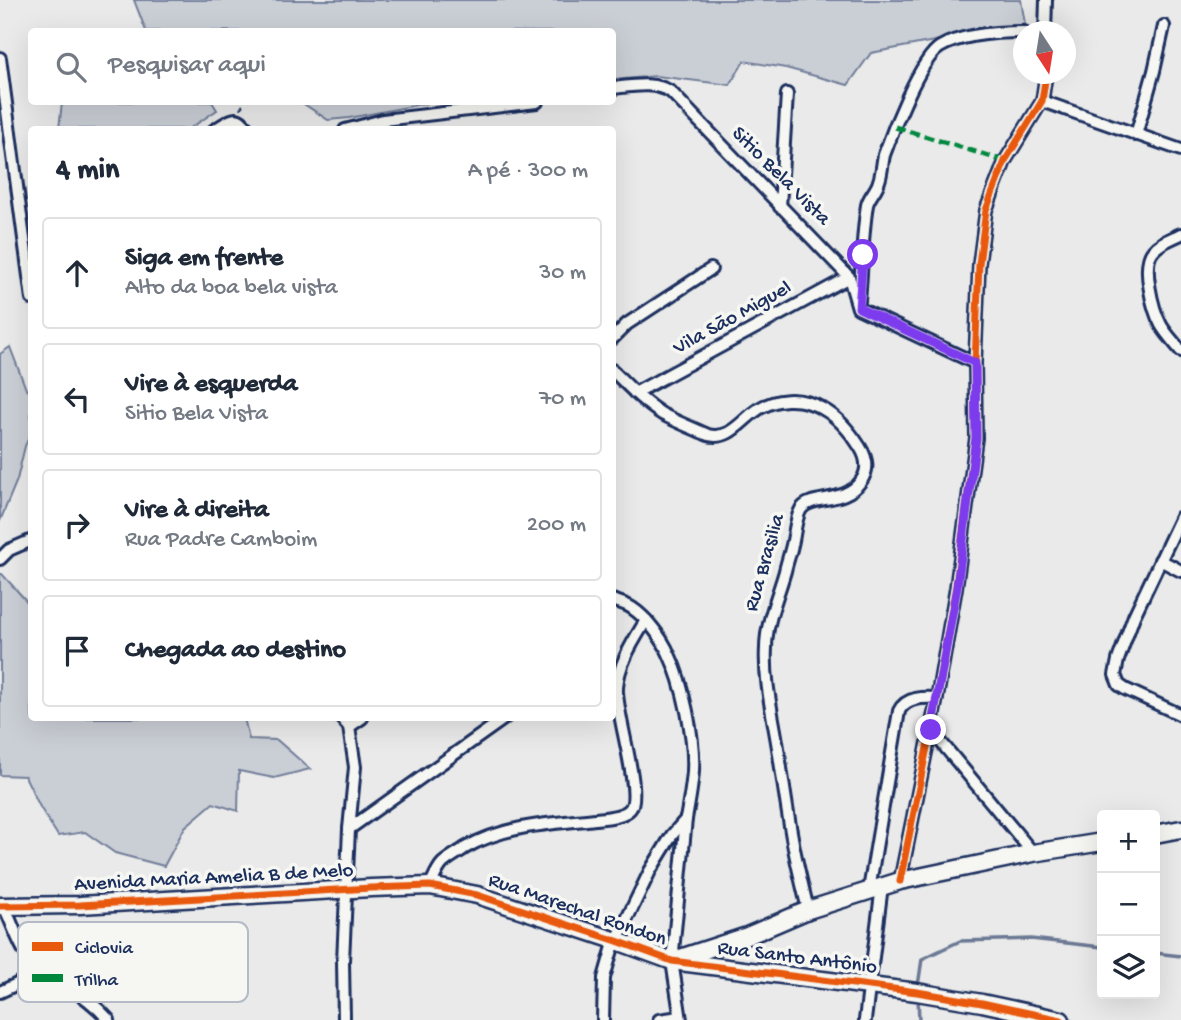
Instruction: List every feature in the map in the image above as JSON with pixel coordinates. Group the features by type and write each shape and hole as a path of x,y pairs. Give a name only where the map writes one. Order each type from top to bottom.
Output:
{"street":[{"path":"1045,21 1046,0"},
{"path":"1136,135 1164,26"},
{"path":"975,363 859,308 868,201 879,183 885,153 922,68 930,56 940,47 958,40 979,35 1013,33"},
{"path":"0,58 28,269"},
{"path":"901,881 957,587 976,438 975,363 979,264 985,210 1005,161 1042,101 1045,84"},
{"name":"Sitio Bela Vista","path":"616,88 651,85 671,92 849,277 859,308"},
{"path":"780,207 788,94"},
{"path":"1042,101 1181,150"},
{"path":"360,126 383,120 511,105"},
{"path":"220,126 237,118 246,126"},
{"path":"1181,234 1152,251 1148,270 1158,320 1181,351"},
{"path":"616,335 627,324 711,269"},
{"name":"Vila São Miguel","path":"635,393 849,277"},
{"path":"616,374 635,393"},
{"name":"Rua Brasilia","path":"635,393 662,414 714,436 735,429 764,406 790,400 810,402 825,410 850,433 862,450 867,466 857,487 848,494 806,505 799,513 765,648 793,844 808,910"},
{"path":"1181,517 1134,616 1115,675 1119,685 1125,689 1181,715"},
{"path":"0,559 9,550 28,542"},
{"path":"1160,560 1181,571"},
{"path":"616,602 634,609 646,620 669,653 689,726 694,769 686,819 672,961 680,1019 659,1020"},
{"path":"430,886 445,861 479,840 523,828 606,817 630,810 633,805 633,788 616,689 625,659 646,620"},
{"path":"865,1020 870,986 875,888 899,711 904,703 912,700 937,698"},
{"path":"344,721 349,727 355,767 349,829 343,961 344,1020"},
{"path":"349,727 358,721"},
{"path":"349,829 501,721"},
{"path":"931,730 1033,853"},
{"path":"603,1020 604,978 608,959 650,871 672,835 686,819"},
{"path":"1160,833 1181,829"},
{"path":"672,961 875,888 1033,853 1097,843"},
{"name":"Avenida Maria Amelia B de Melo","path":"2,906 80,905 430,886"},
{"name":"Rua Marechal Rondon","path":"430,886 477,895 672,961"},
{"path":"2,906 18,937"},
{"name":"Rua Santo Antônio","path":"672,961 917,992 1061,1020"},
{"path":"0,992 18,983"},
{"path":"90,1002 109,1020"},
{"path":"987,1004 1015,1020"}],"shaded area":[{"path":"134,0 1021,0 1024,21 1013,21 1013,26 871,53 848,85 786,68 744,61 730,85 656,76 616,80 616,28 145,28"},
{"path":"62,105 214,105 217,110 193,126 59,126"},
{"path":"306,105 417,105 349,118 328,120"},
{"path":"10,347 28,391 28,440 17,480 0,521 0,354"},
{"path":"0,574 28,603 28,721 245,721 249,739 277,740 310,769 274,778 239,771 238,811 213,803 185,827 164,866 115,853 85,832 58,836 25,776 0,775"}],"waterway":[{"path":"918,986 922,959 960,941 1031,939 1097,946"},
{"path":"1160,954 1181,956"},
{"path":"918,997 919,1020"}],"marked path":[{"path":"895,127 1005,161"}],"cycle path":[{"path":"900,881 956,588 976,438 975,363 979,264 986,210 1005,161 1042,101 1045,84"},
{"path":"0,906 80,905 430,886 477,895 672,961 917,992 1061,1020"}],"route":[{"path":"863,255 859,308 975,363 976,438 957,587 931,730"}]}
